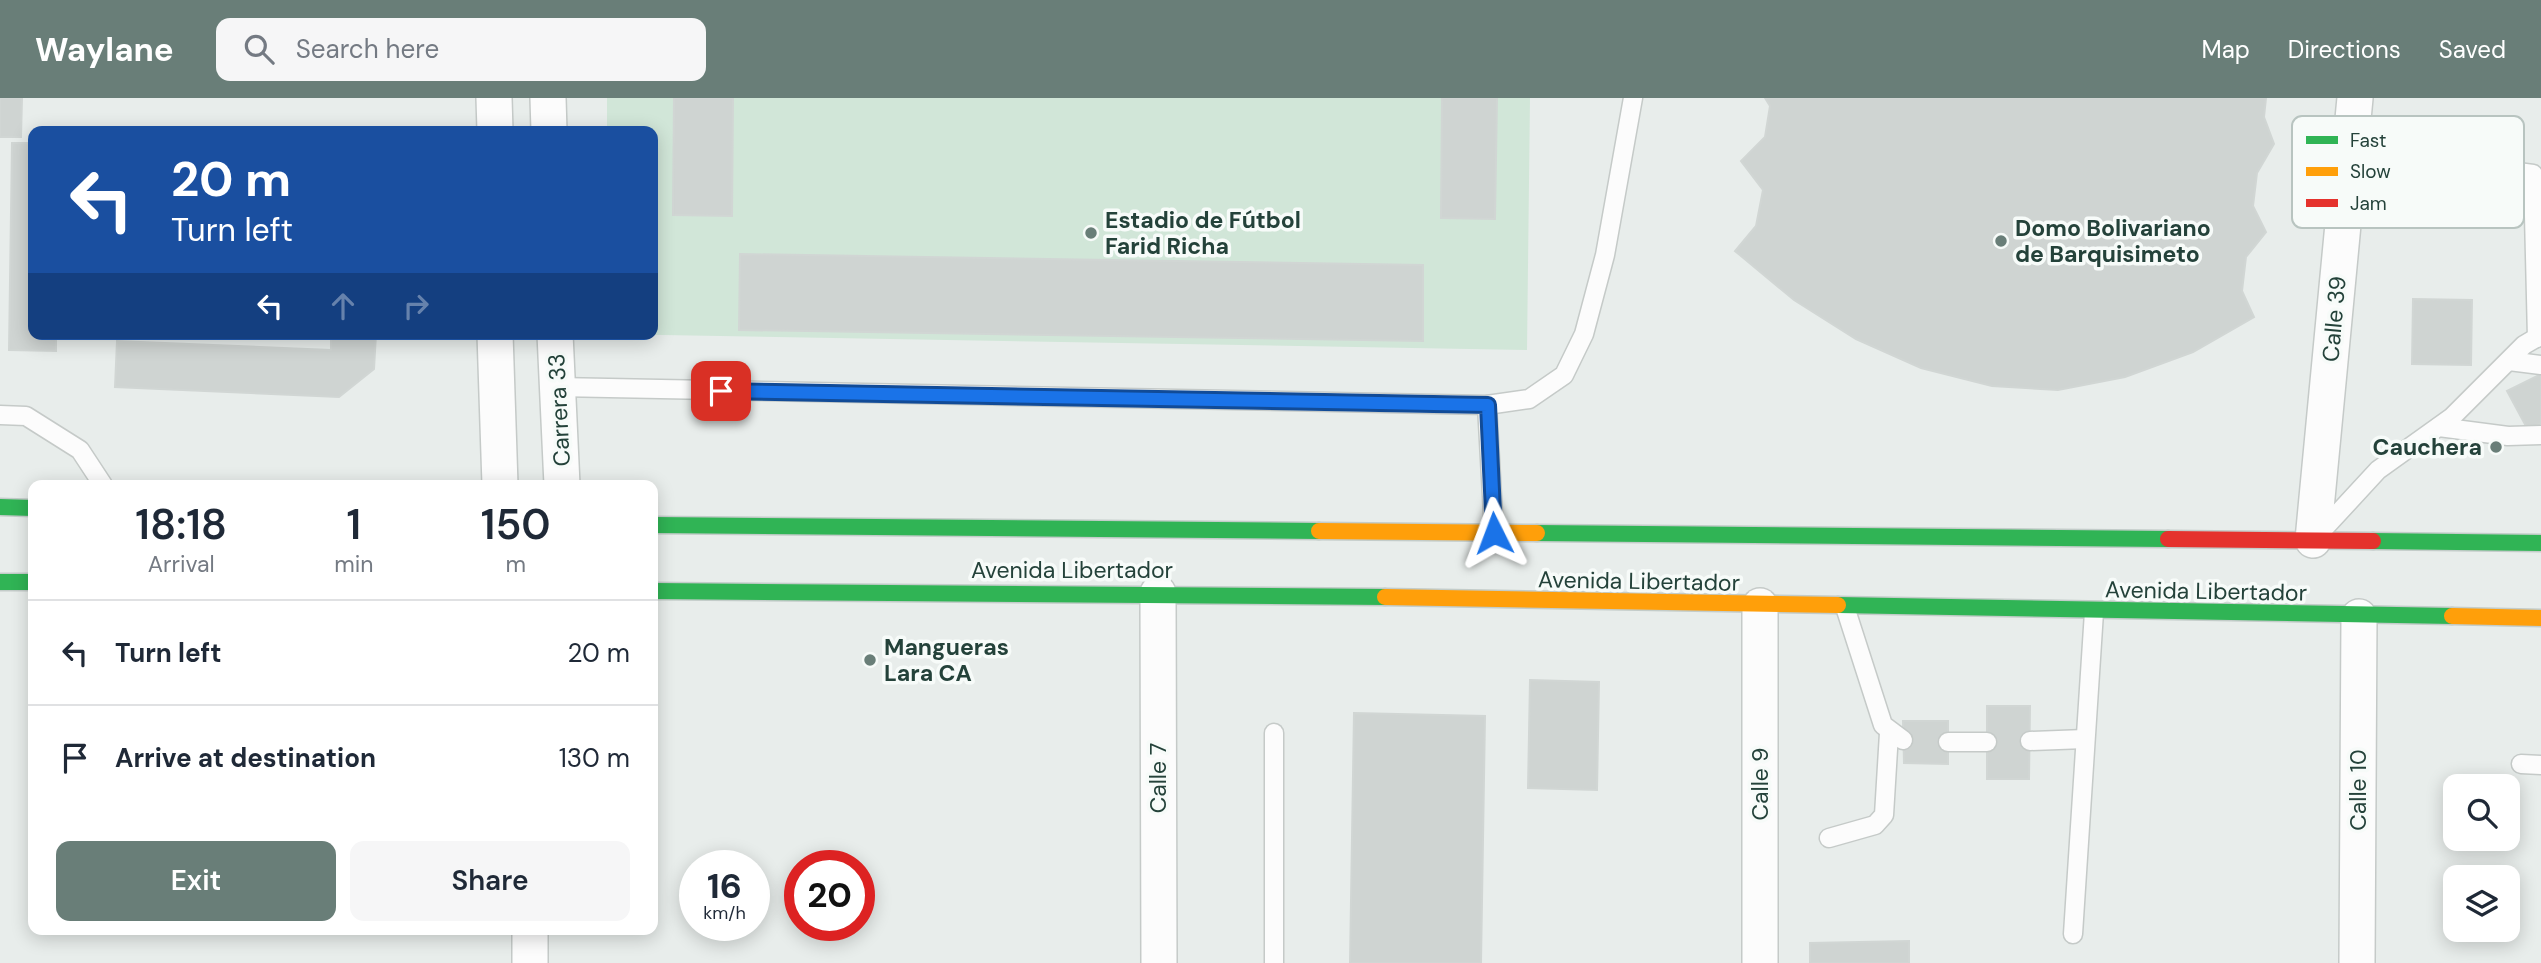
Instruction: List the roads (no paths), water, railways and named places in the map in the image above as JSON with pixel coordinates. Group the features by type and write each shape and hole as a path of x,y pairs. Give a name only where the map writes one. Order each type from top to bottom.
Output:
{"main road":[{"path":"0,507 28,508"},
{"name":"Avenida Libertador","path":"658,525 2541,543"},
{"path":"0,582 28,582"},
{"name":"Avenida Libertador","path":"658,591 1158,593 2359,617 2541,618"}],"street":[{"path":"494,98 495,126"},
{"path":"548,98 549,126"},
{"name":"Calle 39","path":"2353,116 2355,98"},
{"name":"Calle 39","path":"2313,540 2343,228"},
{"path":"495,340 500,480"},
{"name":"Carrera 33","path":"555,340 562,480"},
{"name":"Calle 7","path":"1158,593 1159,963"},
{"name":"Calle 9","path":"1760,606 1760,963"},
{"name":"Calle 10","path":"2357,963 2359,617"},
{"path":"530,935 530,963"}],"lane":[{"path":"557,387 1488,405 1529,399 1564,375 1584,334 1605,255 1633,98"},
{"path":"2313,540 2378,470 2439,427 2524,345 2539,337 2537,174"},
{"path":"2509,361 2541,365"},
{"path":"1488,405 1494,533"},
{"path":"0,415 26,416 80,450 100,480"},
{"path":"2439,427 2508,436 2541,435"},
{"path":"1829,838 1875,825 1884,816 1896,736 1883,726 1845,607"},
{"path":"2073,934 2094,612"},
{"path":"1274,963 1275,733"},
{"path":"2030,741 2085,739"},
{"path":"1948,742 1987,742"},
{"path":"2521,764 2541,765"}],"place":[{"name":"Estadio de Fútbol Farid Richa","path":"1091,233"},
{"name":"Domo Bolivariano de Barquisimeto","path":"2001,241"},
{"name":"Cauchera","path":"2496,447"},
{"name":"Mangueras Lara CA","path":"870,660"}]}
